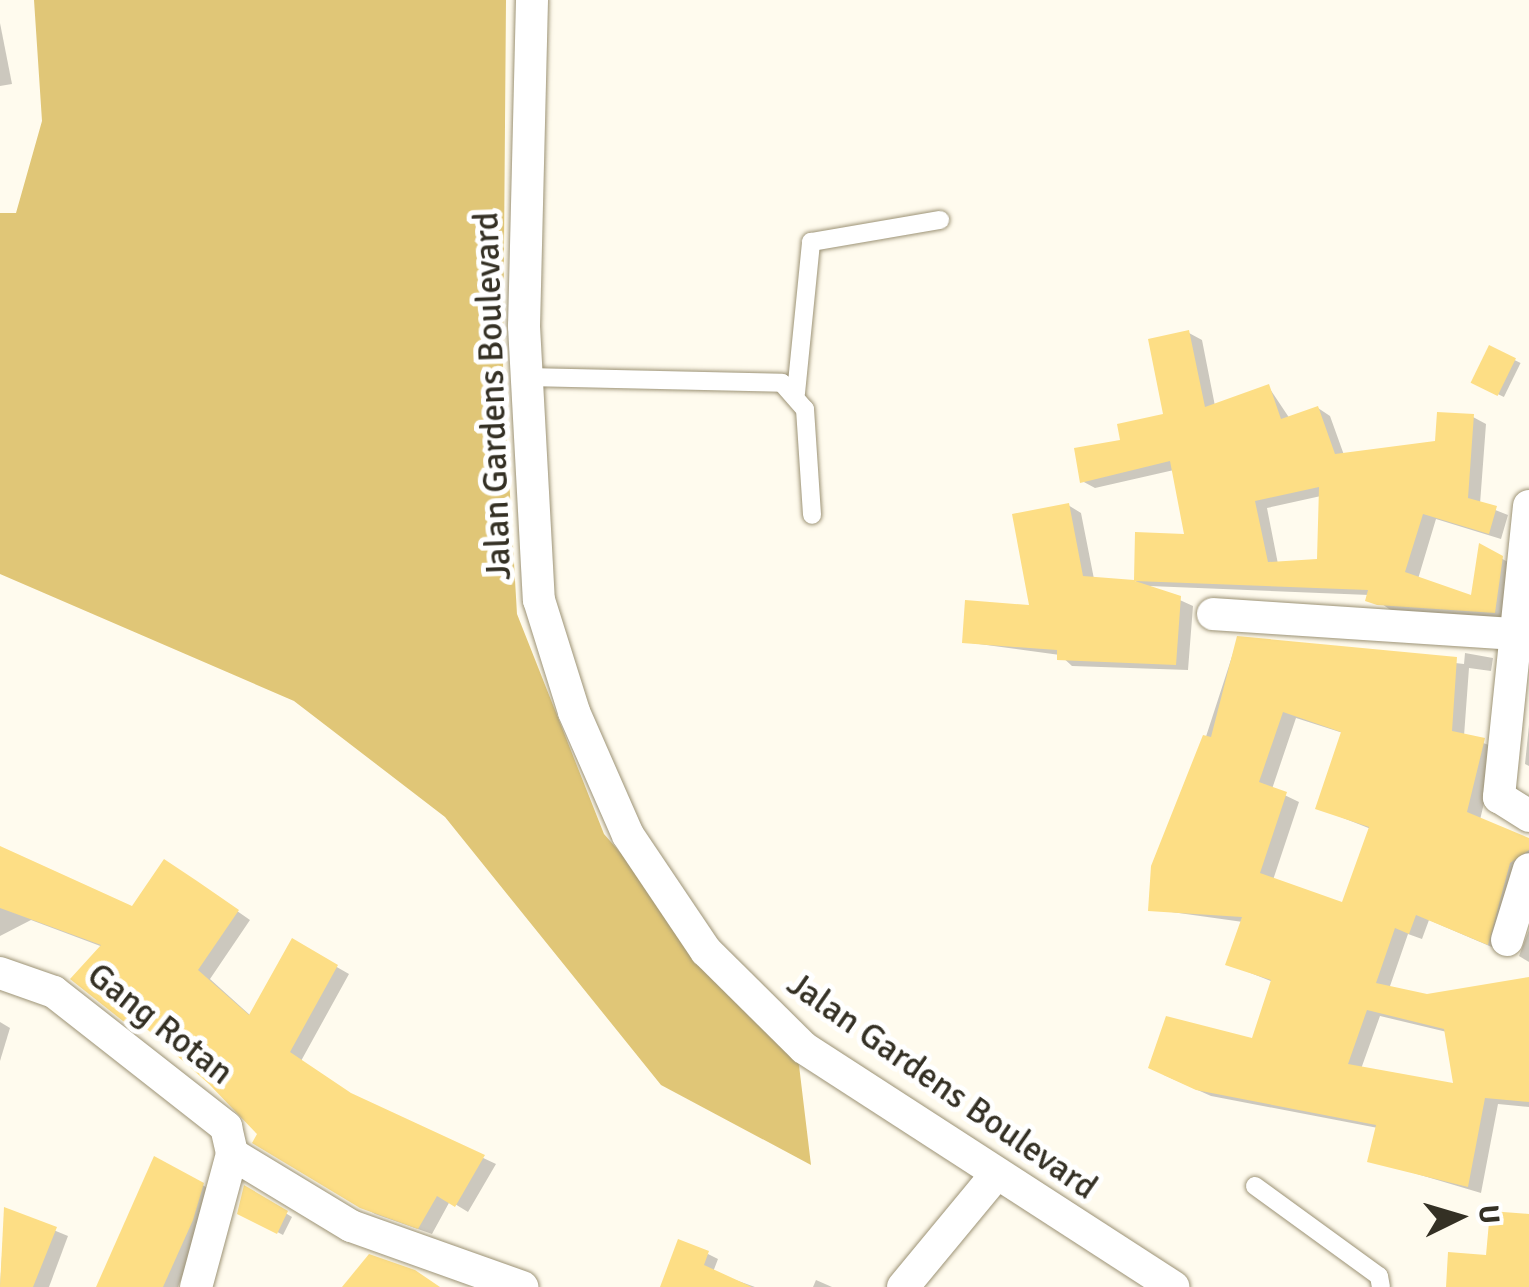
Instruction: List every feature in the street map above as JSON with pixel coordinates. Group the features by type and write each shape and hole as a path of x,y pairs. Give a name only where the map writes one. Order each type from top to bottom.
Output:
{"street":[{"name":"Jalan Gardens Boulevard","path":"532,0 526,378 538,600 574,712 628,835 743,995 804,1048 994,1176 1174,1287"},
{"path":"1529,506 1512,634 1499,797 1529,816"},
{"path":"1213,614 1512,634"},
{"path":"1507,940 1529,869"},
{"name":"Gang Rotan","path":"0,973 70,1004 226,1127 232,1154"},
{"path":"196,1287 232,1154 351,1226 522,1287"},
{"path":"902,1287 994,1176"}],"lane":[{"path":"812,516 796,394 811,242 940,220"},
{"path":"526,378 782,383 796,394"},
{"path":"1255,1186 1379,1276 1381,1287"}],"shaded area":[{"path":"34,0 506,0 503,375 517,614 604,834 798,1057 811,1165 661,1085 445,817 294,701 0,574 0,213 16,213 42,121"}],"building":[{"path":"1189,330 1205,407 1269,384 1281,419 1318,406 1335,454 1435,441 1437,412 1474,414 1468,498 1497,506 1489,534 1423,514 1405,572 1471,595 1479,543 1503,556 1495,613 1377,605 1365,601 1368,590 1135,581 1181,596 1176,665 1057,660 1057,650 962,643 965,600 1029,605 1012,514 1069,503 1083,576 1134,580 1135,532 1184,534 1170,461 1080,483 1074,448 1120,440 1117,424 1163,414 1148,339","holes":["1319,487 1317,559 1268,562 1255,501"]},
{"path":"1489,345 1516,358 1498,396 1471,383"},
{"path":"1237,636 1457,657 1452,731 1485,738 1467,812 1529,838 1529,850 1510,863 1488,945 1416,915 1409,934 1395,928 1376,983 1427,994 1529,977 1529,1102 1485,1098 1468,1187 1367,1162 1376,1125 1196,1090 1148,1068 1166,1016 1252,1038 1271,980 1225,965 1242,917 1148,911 1151,866 1203,735 1211,737","holes":["1283,712 1341,732 1315,809 1369,827 1342,902 1260,873 1287,792 1259,782","1367,1010 1444,1029 1453,1083 1348,1064"]},
{"path":"0,846 132,906 164,859 197,881 239,910 198,970 249,1015 292,938 338,965 290,1052 351,1093 485,1155 455,1207 437,1196 418,1229 360,1208 252,1143 257,1134 209,1084 140,1023 133,1029 70,979 101,945 0,908"},
{"path":"154,1156 204,1183 193,1220 163,1287 96,1287"},
{"path":"244,1185 288,1211 277,1234 237,1214"},
{"path":"4,1207 57,1227 33,1287 0,1287"},
{"path":"1490,1211 1529,1214 1529,1287 1446,1287 1448,1252 1486,1255"},
{"path":"678,1239 709,1251 704,1265 752,1287 660,1287"},
{"path":"369,1254 415,1270 440,1287 342,1287"}]}
